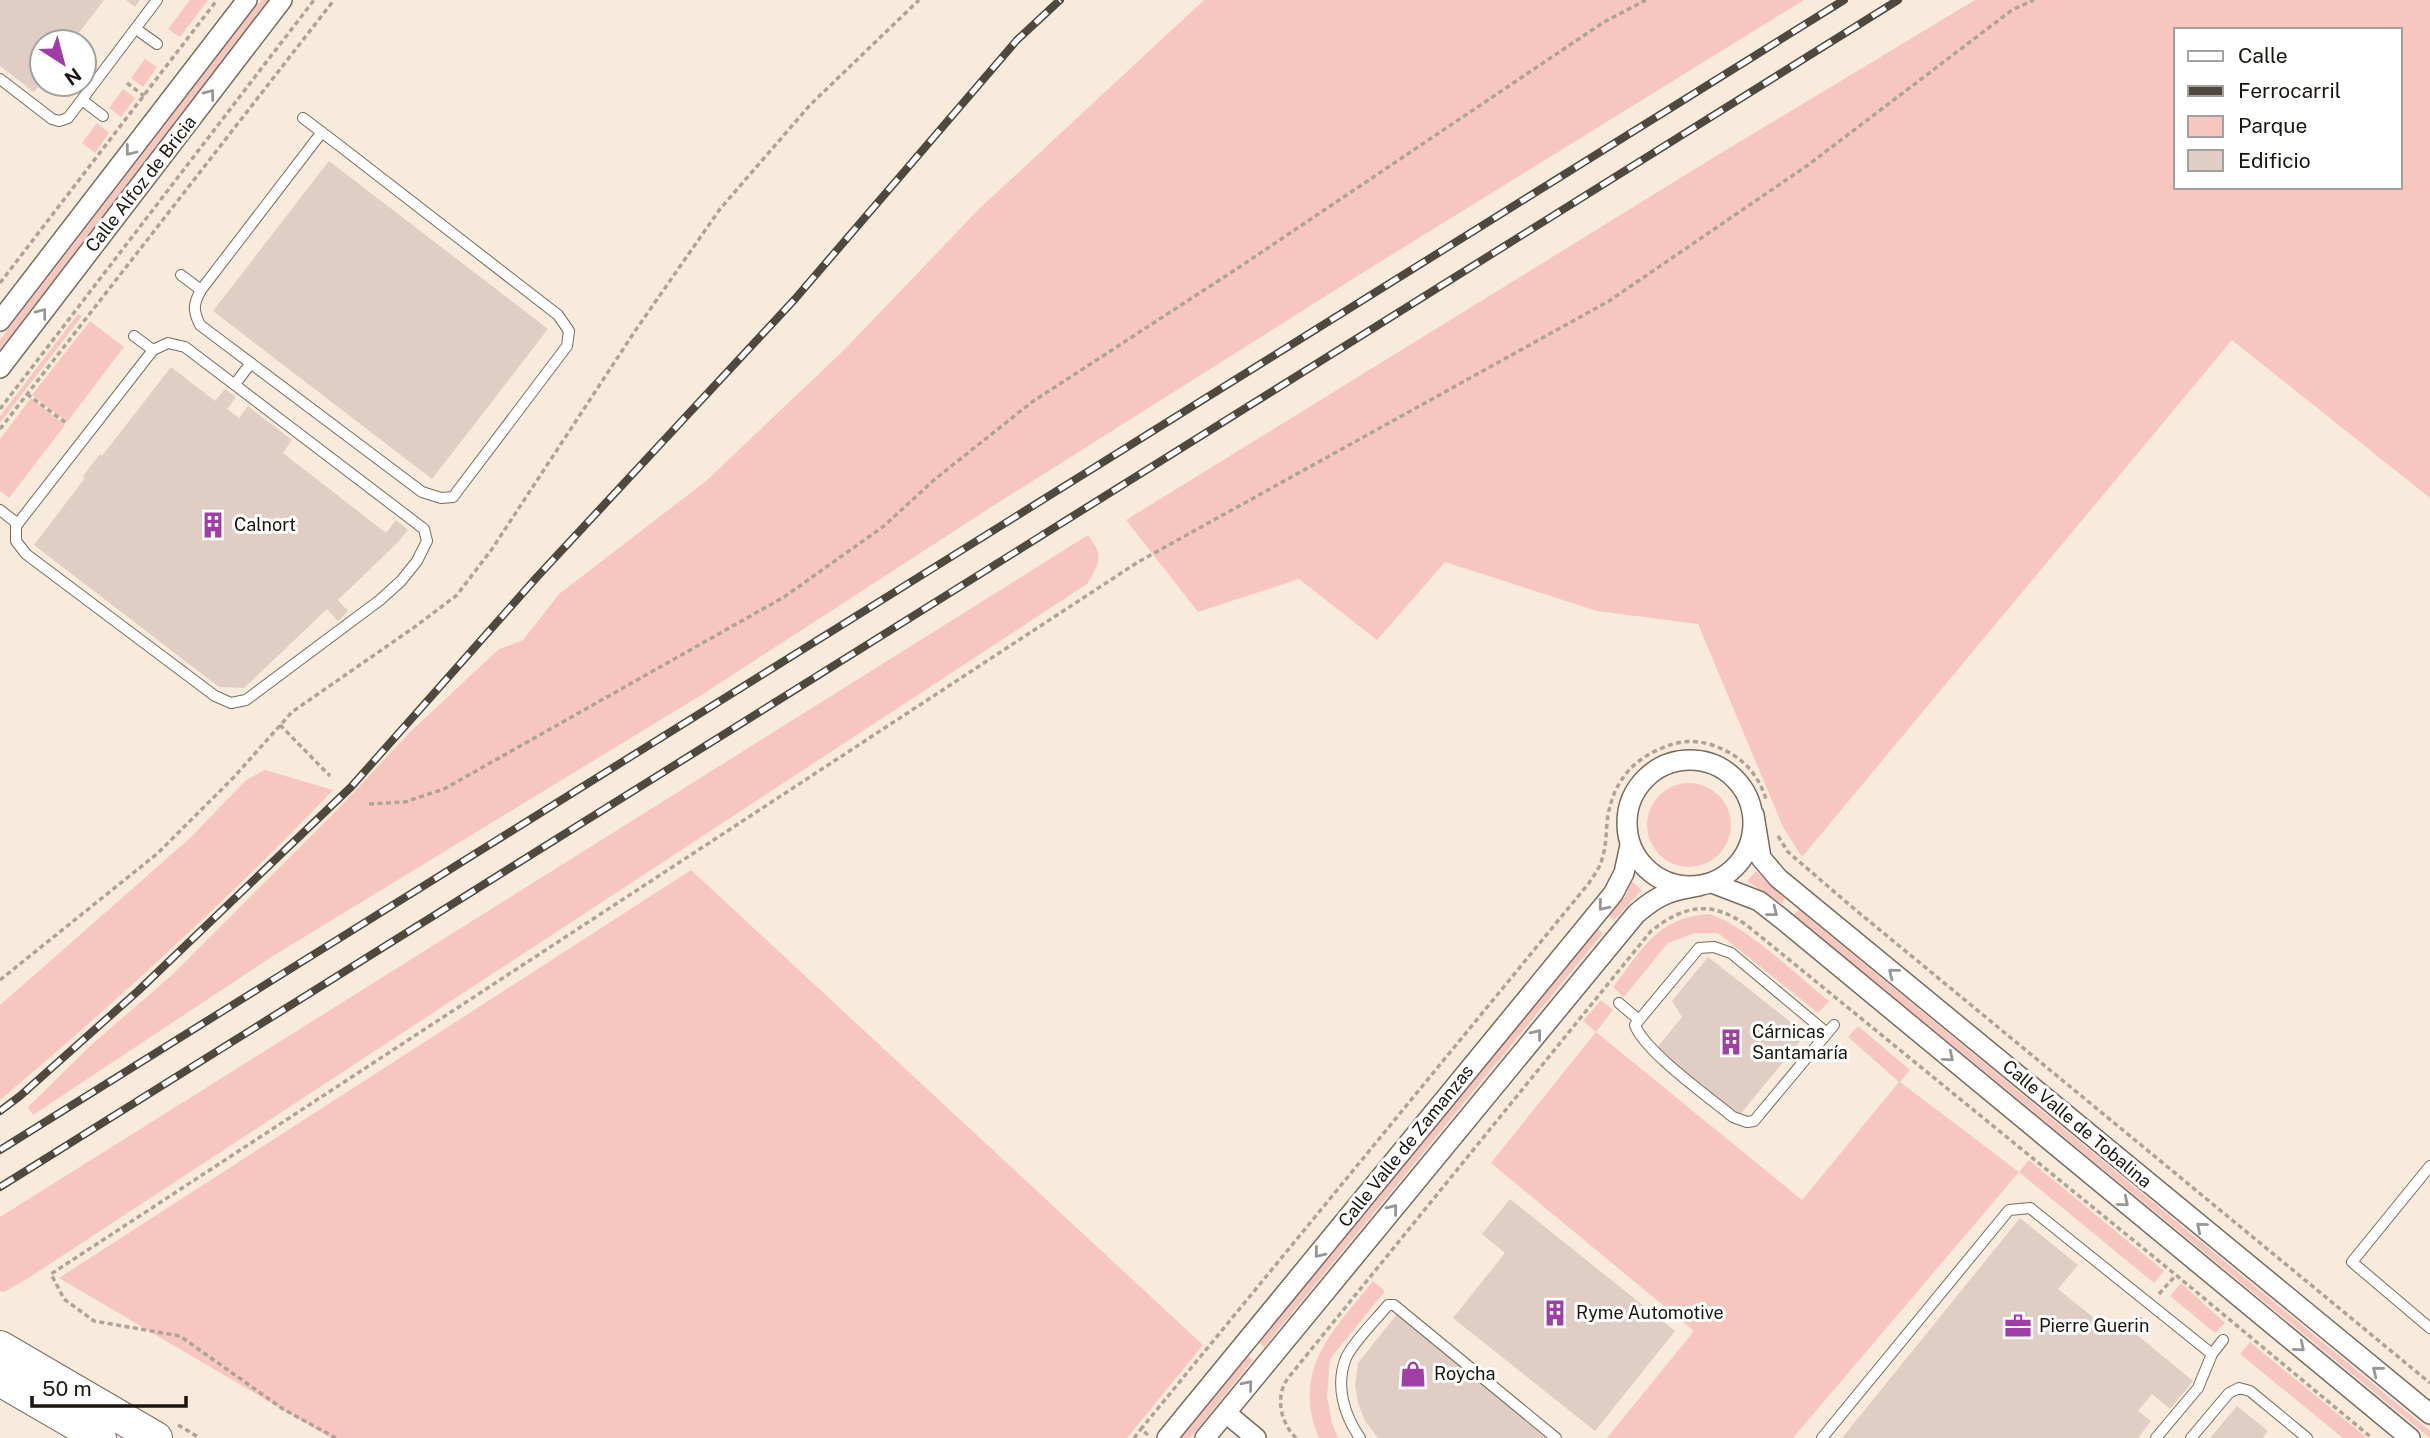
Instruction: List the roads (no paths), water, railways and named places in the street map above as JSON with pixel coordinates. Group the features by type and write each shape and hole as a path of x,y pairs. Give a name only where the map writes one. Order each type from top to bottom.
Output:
{"main road":[{"path":"0,1347 156,1438"},
{"path":"0,1380 100,1438"}],"street":[{"name":"Calle Alfoz de Bricia","path":"0,321 247,0"},
{"name":"Calle Alfoz de Bricia","path":"0,368 282,0"},
{"path":"1703,761 1719,766 1742,786 1754,815 1754,830 1748,851 1741,862 1725,877 1706,885 1673,885 1659,879 1644,867 1630,845 1626,822 1632,797 1650,774 1672,762 1703,761"},
{"name":"Calle Valle de Tobalina","path":"1754,815 1761,858 1778,878 2430,1414"},
{"name":"Calle Valle de Zamanzas","path":"1167,1438 1613,894 1623,873 1630,845"},
{"name":"Calle Valle de Tobalina","path":"1706,885 1759,901 1782,919 2410,1438"},
{"name":"Calle Valle de Zamanzas","path":"1205,1438 1636,914 1654,899 1668,892 1706,885"},
{"path":"1226,1413 1256,1438"}],"lane":[{"path":"0,79 52,119 59,121 68,118 157,0"},
{"path":"136,29 157,44"},
{"path":"82,100 103,116"},
{"path":"303,118 322,132 558,314 569,331 568,346 453,497 441,498 422,492 200,325 193,311 201,290 322,132"},
{"path":"181,275 201,290"},
{"path":"134,336 153,350"},
{"path":"168,343 185,347 424,529 427,541 417,561 401,581 246,701 232,703 215,696 26,554 16,541 16,526 153,350 168,343"},
{"path":"234,384 251,363"},
{"path":"0,510 18,524"},
{"path":"1714,947 1731,953 1830,1029 1754,1121 1747,1122 1733,1117 1650,1048 1635,1025 1640,1020 1699,948 1714,947"},
{"path":"1619,1003 1640,1020"},
{"path":"2430,1166 2352,1262 2430,1328"},
{"path":"1822,1438 2009,1210 2030,1208 2212,1354"},
{"path":"1360,1438 1349,1423 1342,1397 1342,1376 1347,1356 1388,1305 1394,1305 1556,1438"},
{"path":"2157,1438 2198,1388 2212,1354 2223,1340"},
{"path":"2191,1438 2229,1392 2239,1388 2250,1391 2307,1438"}],"railway":[{"path":"0,1111 138,991 351,787 537,577 795,299 1017,40 1060,0"},
{"path":"0,1150 1844,0"},
{"path":"0,1187 1898,0"}],"place":[{"name":"Calnort","path":"213,525"},
{"name":"Cárnicas Santamaría","path":"1731,1042"},
{"name":"Ryme Automotive","path":"1555,1313"},
{"name":"Pierre Guerin","path":"2018,1326"},
{"name":"Roycha","path":"1413,1374"}]}
